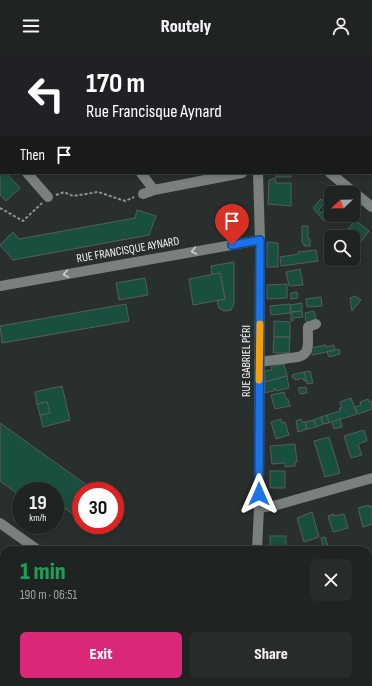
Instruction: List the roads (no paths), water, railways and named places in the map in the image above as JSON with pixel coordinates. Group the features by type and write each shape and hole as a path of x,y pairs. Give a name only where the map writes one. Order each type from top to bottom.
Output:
{"street":[{"path":"28,174 48,197"},
{"path":"142,174 154,190"},
{"path":"143,194 154,190 237,174"},
{"name":"RUE GABRIEL PÉRI","path":"257,546 259,508 260,362 260,240 258,174"},
{"path":"331,174 372,207"},
{"name":"RUE FRANCISQUE AYNARD","path":"0,286 260,240"},
{"path":"260,362 304,355 307,351 308,327 316,324"},
{"path":"259,508 277,505 372,478"},
{"path":"0,523 32,546"}]}
